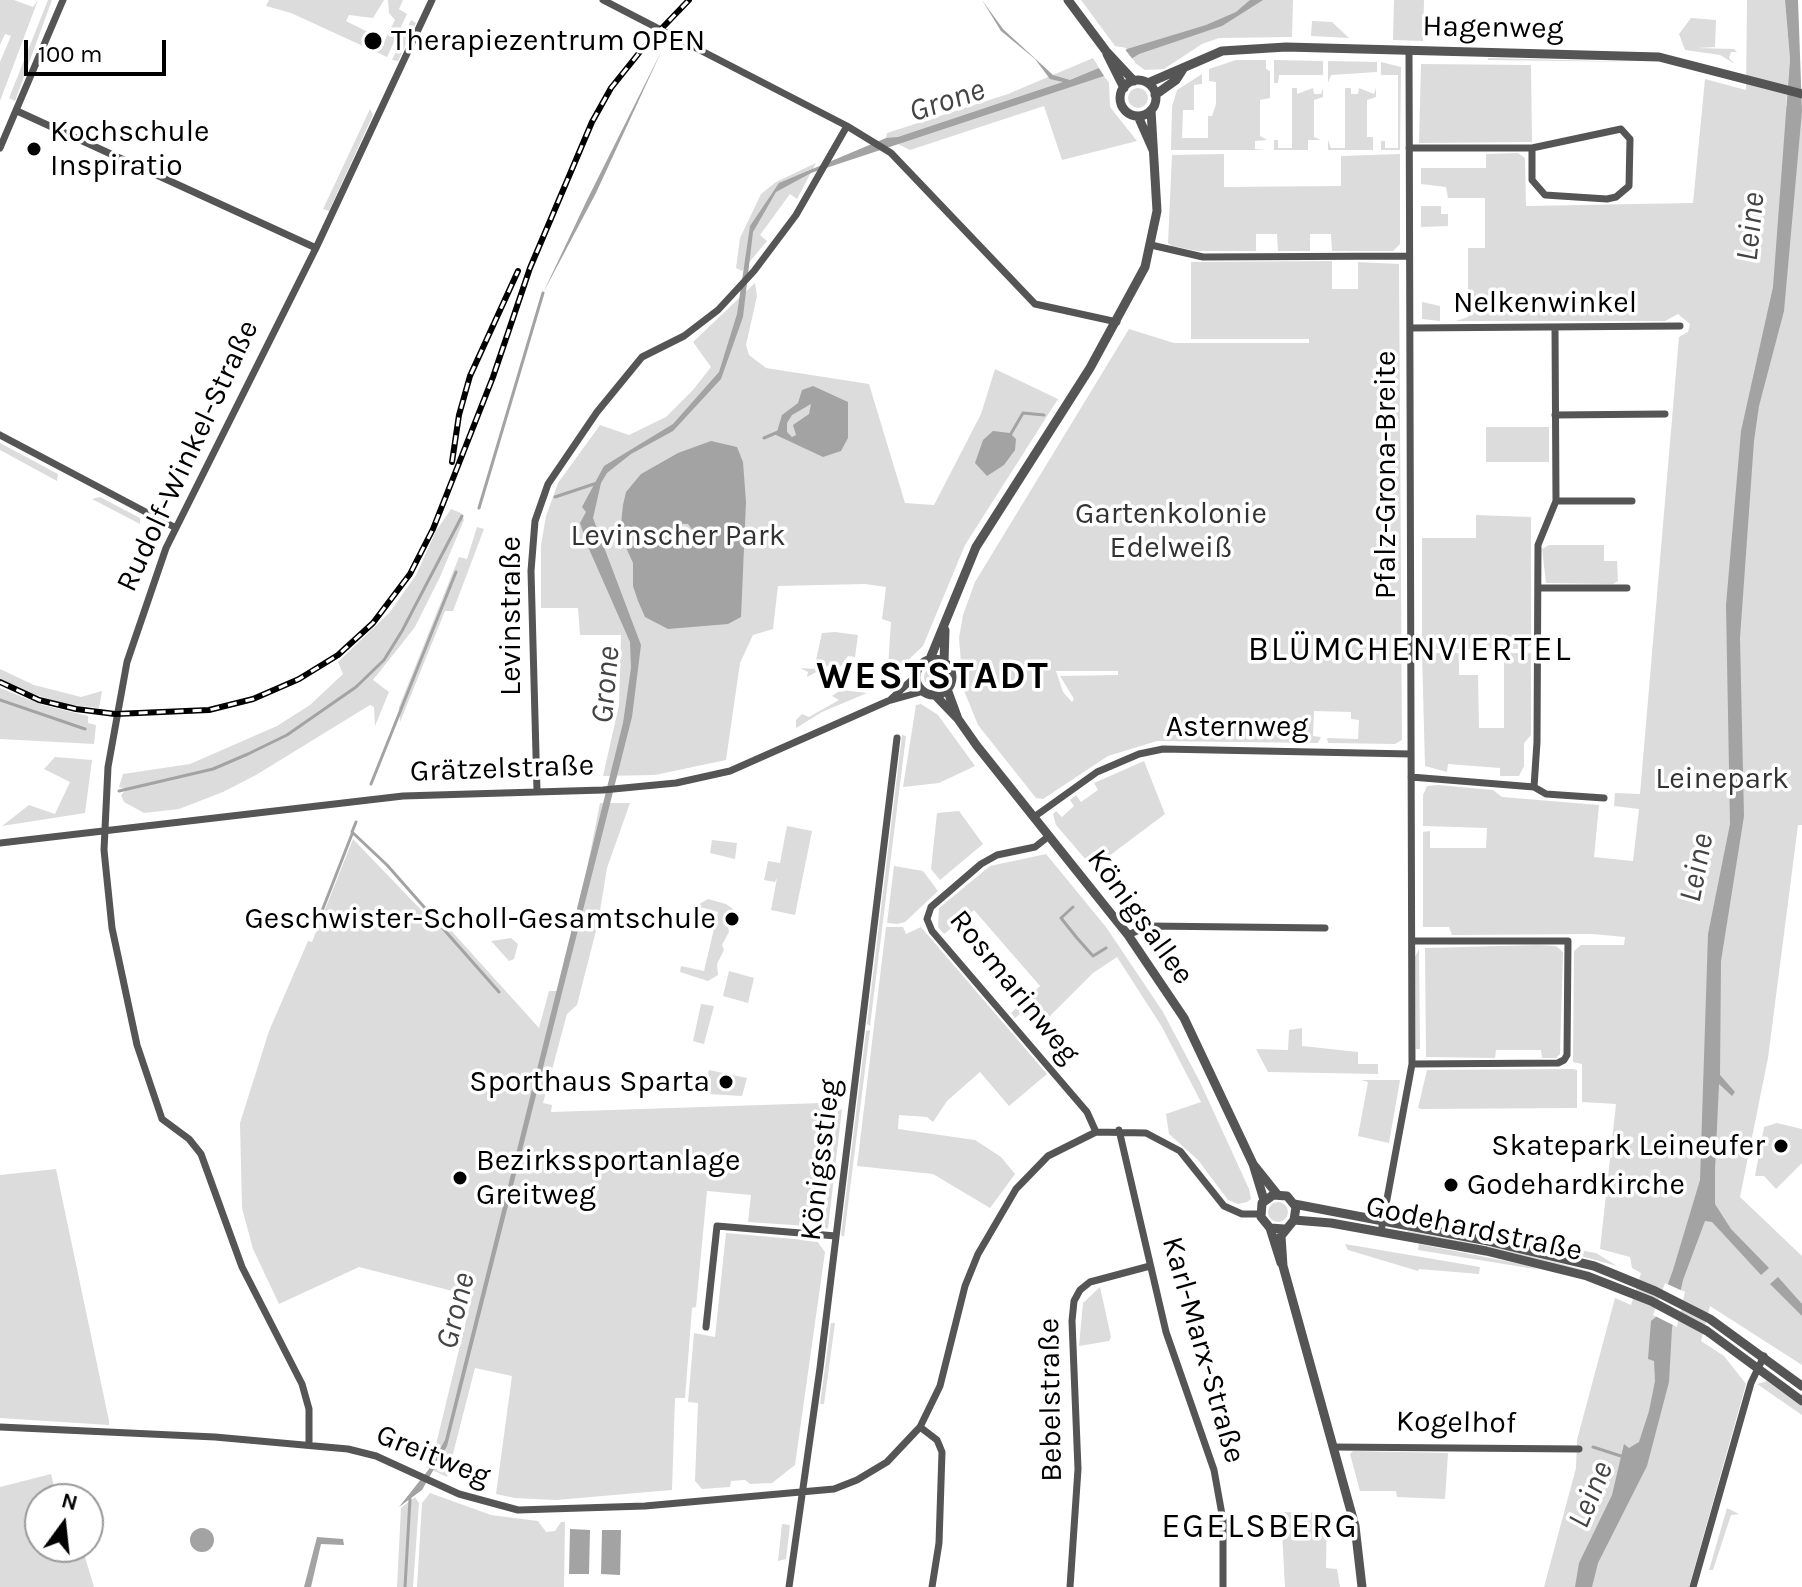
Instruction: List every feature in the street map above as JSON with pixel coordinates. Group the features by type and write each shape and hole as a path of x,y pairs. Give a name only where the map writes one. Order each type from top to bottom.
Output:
{"street":[{"path":"0,148 63,0"},
{"name":"Rudolf-Winkel-Straße","path":"309,1443 309,1409 302,1384 237,1255 202,1157 189,1139 162,1119 157,1104 123,986 112,928 104,832 108,767 127,662 147,594 176,528 316,248 432,0"},
{"path":"603,0 847,126 886,150 1031,301 1053,311 1117,322"},
{"name":"Königsallee","path":"1068,0 1121,73 1123,107 1138,116 1155,153"},
{"name":"Hagenweg","path":"1148,83 1204,57 1237,48 1409,50 1659,57 1802,94"},
{"name":"Pfalz-Grona-Breite","path":"1382,1227 1412,1064 1409,50"},
{"name":"Hagenweg","path":"1155,95 1176,80 1183,69"},
{"name":"Königsallee","path":"1121,73 1134,81"},
{"path":"1124,88 1134,81 1148,83 1155,95"},
{"name":"Königsallee","path":"1155,95 1151,110 1157,201 1151,245 1137,284 1117,322 976,547 945,627 930,659 921,664 916,676 929,693 958,719 1128,935 1184,1018 1253,1164 1264,1200"},
{"path":"1138,116 1151,110"},
{"path":"17,111 316,248"},
{"name":"Levinstraße","path":"537,791 531,571 541,501 554,471 642,357 684,336 718,310 754,271 796,215 847,126"},
{"path":"1409,148 1532,148 1621,129 1630,139 1629,186 1616,197 1607,199 1545,195 1532,180 1532,148"},
{"path":"1151,245 1203,257 1409,256"},
{"name":"Nelkenwinkel","path":"1410,328 1680,326"},
{"path":"1534,787 1538,545 1556,501 1555,327"},
{"path":"1555,415 1665,414"},
{"path":"0,435 176,528"},
{"path":"1556,501 1632,501"},
{"path":"1538,588 1627,588"},
{"name":"Königsallee","path":"945,627 944,662 952,676 947,689 958,719"},
{"path":"930,659 944,662"},
{"name":"Grätzelstraße","path":"888,701 916,676"},
{"path":"929,693 947,689"},
{"name":"Grätzelstraße","path":"0,843 403,796 603,790 676,783 730,771 888,701 929,693"},
{"name":"Königsstieg","path":"789,1587 897,738"},
{"name":"Asternweg","path":"1034,817 1097,772 1139,754 1163,749 1411,754"},
{"path":"1411,777 1534,787 1546,794 1604,798"},
{"name":"Rosmarinweg","path":"1049,836 1035,847 997,855 981,864 931,907 927,919 932,931 1087,1112 1096,1132"},
{"path":"1128,935 1148,926 1325,928"},
{"path":"1412,941 1568,941 1567,1055 1564,1060 1558,1063 1412,1064"},
{"path":"1096,1132 1119,1130 1146,1133 1170,1143 1196,1169 1219,1203 1242,1214 1260,1214"},
{"name":"Karl-Marx-Straße","path":"1119,1130 1166,1332 1214,1470 1223,1522 1223,1587"},
{"name":"Greitweg","path":"0,1427 309,1443 376,1456 488,1505 549,1512 800,1494 837,1488 864,1477 887,1462 920,1427 940,1386 968,1278 999,1213 1038,1165 1096,1132"},
{"name":"Königsallee","path":"1253,1164 1277,1194 1287,1196 1294,1204"},
{"path":"1260,1214 1264,1200 1277,1194"},
{"path":"1283,1266 1281,1241 1284,1229 1294,1220 1294,1204"},
{"name":"Godehardstraße","path":"1294,1204 1548,1264 1626,1291 1707,1331 1802,1386"},
{"path":"1260,1214 1270,1228 1283,1266 1355,1526 1362,1587"},
{"name":"Godehardstraße","path":"1294,1220 1382,1227 1551,1255 1629,1280 1710,1319 1762,1361 1802,1401"},
{"path":"706,1327 717,1226 836,1236"},
{"path":"1270,1228 1284,1229"},
{"name":"Bebelstraße","path":"1070,1587 1078,1469 1072,1339 1074,1301 1090,1282 1150,1266"},
{"path":"1693,1587 1751,1383 1762,1361"},
{"path":"920,1427 937,1440 942,1452 939,1543 932,1587"},
{"name":"Kogelhof","path":"1333,1447 1579,1449"}],"green space":[{"path":"0,0 14,0 33,7 38,0 0,101 0,62 11,36 5,34 0,45"},
{"path":"48,0 52,0 15,101 9,98"},
{"name":"Therapiezentrum OPEN","path":"269,0 384,0 373,18 349,15 346,21 370,33 366,42 375,46 382,46 395,20 389,13 388,0 403,0 399,9 407,14 387,57 291,13 266,6"},
{"path":"1081,0 1293,0 1292,37 1219,38 1202,44 1164,69 1145,70 1135,63 1126,48 1115,46"},
{"path":"1394,0 1424,0 1423,41 1393,40"},
{"name":"Leinepark","path":"1747,0 1785,0 1790,59 1786,106 1802,110 1802,825 1798,825 1768,1058 1740,1197 1802,1256 1802,1365 1710,1306 1701,1341 1724,1356 1746,1384 1689,1587 1544,1587 1576,1468 1577,1440 1615,1298 1631,1305 1641,1273 1632,1268 1630,1257 1600,1249 1616,1104 1582,1102 1582,1064 1573,1062 1574,951 1581,945 1624,945 1625,937 1592,934 1452,935 1449,927 1423,927 1423,832 1430,831 1430,848 1486,848 1487,828 1423,826 1423,795 1427,786 1438,785 1493,790 1502,797 1599,805 1594,857 1633,861 1639,809 1614,806 1615,793 1640,794 1679,337 1688,332 1690,324 1678,314 1665,321 1456,321 1468,317 1468,248 1485,248 1485,198 1448,198 1446,187 1421,184 1421,168 1486,168 1486,154 1518,153 1525,158 1526,206 1693,203 1705,79 1746,90"},
{"path":"1691,18 1716,20 1715,47 1697,48 1734,49 1737,52 1731,52 1729,58 1735,64 1720,55 1685,50 1679,34"},
{"path":"411,20 416,23 398,61 392,60"},
{"path":"1312,21 1332,22 1349,38 1311,36"},
{"path":"1093,58 1109,83 1110,107 1137,141 1062,160 1044,106 910,150 886,138 887,133 1008,94"},
{"path":"1488,58 1640,62 1488,60"},
{"path":"1236,60 1266,60 1266,69 1270,71 1270,98 1260,100 1260,136 1267,140 1255,141 1255,149 1267,150 1171,150 1172,107 1177,90 1202,74 1202,84 1194,85 1194,110 1183,110 1182,138 1208,138 1208,116 1212,116 1216,104 1216,82 1209,81 1209,69"},
{"path":"1274,60 1323,61 1323,75 1279,75 1278,83 1274,83"},
{"path":"1328,61 1377,62 1377,72 1331,75 1328,83"},
{"path":"1381,62 1401,67 1400,150 1381,150 1381,141 1385,141 1385,148 1398,148 1398,75 1381,75"},
{"path":"1421,64 1531,65 1532,142 1419,143"},
{"path":"1138,88 1145,91 1148,98 1145,105 1138,108 1131,105 1128,98 1131,91"},
{"path":"1292,88 1297,88 1297,94 1313,88 1314,94 1321,94 1323,88 1323,97 1314,100 1314,137 1321,140 1308,140 1308,150 1274,150 1274,140 1278,140 1278,148 1292,148"},
{"path":"1345,88 1351,88 1351,94 1358,94 1359,88 1374,94 1376,88 1376,97 1367,100 1367,137 1373,137 1373,150 1328,150 1328,140 1331,148 1345,148"},
{"path":"370,109 373,115 329,211 323,209"},
{"path":"1224,154 1224,187 1341,186 1341,156 1400,154 1400,244 1393,251 1332,251 1331,234 1310,234 1310,251 1278,251 1277,234 1256,234 1256,251 1197,251 1172,246 1168,243 1172,155"},
{"path":"816,163 797,199 790,194 760,235 767,241 742,271 736,268 740,238 761,194 776,182"},
{"path":"1421,206 1441,206 1441,214 1448,214 1448,226 1421,227"},
{"name":"Gartenkolonie Edelweiß","path":"1332,261 1332,289 1358,289 1358,262 1399,264 1402,740 1395,744 1328,743 1327,738 1358,739 1359,720 1351,719 1351,712 1314,711 1313,736 1321,737 1318,743 1157,741 1108,756 1043,799 1036,798 978,725 963,688 959,638 963,615 975,582 1129,329 1174,343 1309,343 1309,339 1191,339 1191,262","holes":["1056,671 1118,671 1118,675 1060,676 1074,699 1072,702 1063,692"]},
{"name":"Levinscher Park","path":"755,283 757,296 746,345 749,355 766,368 869,384 905,503 934,505 981,414 995,369 1058,399 965,545 923,646 907,661 898,680 889,686 887,682 891,622 882,619 886,587 865,584 778,586 773,629 753,635 740,663 726,760 655,775 603,776 619,705 621,635 580,635 578,608 541,608 541,545 546,516 558,483 600,425 629,435 666,417 693,390 711,367 693,342"},
{"path":"1422,302 1440,306 1440,321 1422,319"},
{"path":"1486,427 1549,427 1549,462 1486,462"},
{"path":"0,443 58,474 57,481 0,450"},
{"path":"100,497 140,518 140,524 92,499"},
{"path":"451,509 461,513 464,520 440,577 415,627 373,680 389,692 375,726 374,707 370,705 256,775 179,809 144,813 124,802 121,795 127,789 119,787 123,774 190,764 277,726 310,705 343,674 338,662 390,612 416,575 436,531"},
{"path":"1476,515 1531,517 1531,645 1525,649 1422,649 1422,538 1476,538"},
{"path":"477,527 484,529 453,611 445,611 400,722 399,707 459,557 467,559"},
{"path":"1549,545 1604,545 1604,561 1617,561 1618,581 1613,584 1546,583 1542,549"},
{"path":"822,633 858,635 855,657 848,656 841,666 833,663 807,677 808,672 800,668 814,669"},
{"path":"1422,653 1459,653 1459,675 1478,675 1479,728 1504,728 1504,653 1531,653 1531,735 1524,743 1524,766 1519,776 1500,776 1500,768 1448,764 1447,772 1425,766"},
{"path":"930,667 938,667 944,677 938,687 930,687 924,681 924,673"},
{"path":"0,669 34,685 81,697 102,691 99,708 64,704 26,692 0,679"},
{"path":"0,688 43,705 88,716 88,723 96,725 94,744 0,739"},
{"path":"841,690 867,693 822,712 796,728 796,720 802,714 809,717 839,700 832,696"},
{"path":"921,704 938,715 975,766 939,783 903,787 916,705"},
{"path":"902,735 906,736 870,1026 867,1024"},
{"path":"55,757 92,760 85,813 2,826 29,805 55,814 70,782 44,769"},
{"path":"1144,761 1165,814 1093,868 1056,825 1053,814 1056,811 1062,817 1074,806 1070,800 1076,795 1081,802 1098,790 1094,783"},
{"name":"Bezirkssportanlage Greitweg","path":"600,803 630,803 607,868 598,923 577,1005 567,1014 543,1103 552,1105 551,1112 822,1103 808,1226 748,1222 751,1195 707,1191 696,1307 692,1308 685,1398 675,1398 672,1490 556,1500 515,1498 496,1494 512,1376 475,1368 447,1477 426,1467 432,1461 472,1296 359,1267 279,1304 253,1249 242,1208 240,1123 269,1031 308,941 312,942 353,839 426,915 429,906 539,1028 549,991 557,991 584,884"},
{"path":"959,811 983,844 940,880 931,869 937,813"},
{"path":"787,826 812,831 795,915 771,910 777,878 775,882 764,880 768,861 780,863"},
{"path":"712,840 737,843 735,859 710,853"},
{"path":"1046,854 1106,927 1163,1012 1200,1082 1249,1189 1251,1199 1247,1202 1238,1204 1228,1200 1198,1160 1169,1134 1166,1114 1201,1102 1162,1027 1117,957 1093,973 1042,1024 1028,1007 1015,1018 1011,1013 1040,986 974,910 944,934 938,927 939,908 990,866"},
{"path":"894,866 923,871 938,891 905,922 897,924 887,923"},
{"path":"708,899 733,909 735,919 727,921 729,932 717,964 718,975 708,981 680,972 681,966 704,971 718,912 696,906"},
{"path":"886,927 903,927 906,934 921,927 1047,1074 1009,1106 980,1072 947,1101 933,1122 927,1117 899,1115 898,1129 975,1140 1001,1157 1015,1174 990,1208 933,1174 857,1166"},
{"path":"511,938 518,944 514,959 509,961 491,941"},
{"path":"1556,946 1563,952 1560,1054 1556,1058 1542,1058 1541,1050 1496,1050 1495,1058 1426,1057 1425,948"},
{"path":"1419,949 1420,1049 1416,1049 1415,957"},
{"path":"729,971 754,978 748,1003 723,996"},
{"path":"701,1004 714,1006 704,1044 693,1041"},
{"path":"1302,1028 1302,1046 1358,1052 1358,1064 1378,1064 1378,1074 1268,1072 1256,1049 1288,1050 1289,1030"},
{"path":"870,1030 844,1237 841,1235 866,1031"},
{"name":"Sporthaus Sparta","path":"709,1070 747,1078 742,1096 708,1094 704,1090"},
{"path":"1427,1070 1577,1070 1577,1108 1418,1108"},
{"path":"1361,1080 1400,1080 1389,1143 1358,1136 1368,1082"},
{"path":"842,1109 827,1229 824,1226 838,1111"},
{"name":"Skatepark Leineufer","path":"1777,1123 1802,1129 1802,1163 1776,1189 1764,1176 1755,1176 1764,1127"},
{"path":"56,1169 109,1425 0,1418 0,1175"},
{"path":"1274,1202 1282,1202 1288,1212 1282,1222 1274,1222 1268,1216 1268,1208"},
{"path":"726,1233 817,1241 825,1252 795,1465 772,1483 731,1481 730,1487 702,1489 695,1481 698,1403 688,1402 694,1333 715,1337"},
{"path":"1407,1233 1518,1252 1591,1272"},
{"path":"1345,1244 1480,1267 1479,1274 1418,1271 1348,1250"},
{"path":"1419,1244 1521,1264 1541,1270 1418,1250"},
{"path":"1556,1246 1596,1253 1617,1266 1556,1249"},
{"path":"1100,1287 1111,1337 1109,1341 1079,1346 1083,1303"},
{"path":"831,1323 835,1323 824,1404 820,1404"},
{"path":"1767,1381 1802,1406 1802,1415 1757,1384"},
{"path":"1353,1451 1448,1453 1445,1499 1397,1497 1396,1491 1360,1491 1350,1454"},
{"path":"51,1474 53,1483 24,1483 24,1563 87,1563 94,1587 0,1587 0,1487"},
{"path":"430,1493 491,1515 538,1521 546,1532 555,1531 561,1522 565,1522 564,1587 417,1587 422,1503"},
{"path":"415,1497 419,1503 413,1587 397,1587 401,1508"},
{"path":"1727,1508 1739,1514 1731,1515 1713,1570 1709,1570"},
{"path":"1281,1512 1327,1513 1326,1568 1337,1569 1340,1587 1285,1587"},
{"path":"782,1524 790,1525 786,1559 778,1561"}],"shaded area":[{"path":"982,0 1003,29 1053,75 1070,80 1099,68 1127,49 1206,25 1236,12 1250,0 1263,0 1222,26 1139,54 1104,76 811,173 776,192 753,232 743,317 721,379 673,431 631,454 607,473 601,483 593,518 641,645 632,717 447,1446 422,1490 399,1507 429,1469 445,1440 623,723 631,668 630,642 589,549 580,523 586,512 582,507 604,466 673,424 719,372 737,314 750,226 779,183 886,138 898,137 1063,82 1050,79 1035,59 1001,31"},
{"path":"1785,0 1798,0 1802,111 1784,311 1759,406 1754,441 1740,638 1744,816 1721,961 1720,1075 1735,1092 1732,1096 1719,1084 1715,1170 1715,1204 1731,1229 1769,1268 1761,1275 1712,1222 1705,1221 1683,1280 1672,1328 1669,1382 1647,1466 1598,1563 1592,1587 1575,1587 1579,1563 1612,1495 1624,1444 1629,1448 1639,1442 1649,1411 1655,1381 1654,1361 1648,1359 1651,1321 1656,1317 1673,1270 1700,1180 1708,934 1730,824 1726,605 1741,431 1773,287 1790,59"},
{"path":"662,50 596,193 543,293 587,200"},
{"path":"813,386 848,402 848,438 841,451 823,457 776,435 782,415 798,403 802,390","holes":["811,404 809,414 793,425 796,435 792,437 787,432 787,423 792,415"]},
{"path":"993,431 1010,433 1016,439 1015,450 1004,465 987,476 975,463 983,440"},
{"path":"711,441 737,447 743,462 746,502 741,617 728,624 668,629 645,617 633,586 633,563 620,534 626,492 641,474 678,453","holes":["680,524 688,524 696,535 689,547 673,541 674,529"]},
{"path":"1778,1277 1802,1304 1802,1316 1770,1284"},
{"path":"202,1528 210,1532 214,1540 210,1548 202,1552 194,1548 190,1540 194,1532"},
{"path":"570,1529 590,1530 589,1574 569,1574"},
{"path":"602,1530 621,1530 620,1575 601,1574"},
{"path":"317,1537 343,1539 344,1545 321,1544 311,1587 304,1587"}],"pier":[{"path":"1123,47 1135,62 1106,79 1097,65"},
{"path":"1665,1283 1685,1292 1677,1327 1653,1315"}],"waterway":[{"path":"479,508 543,293"},
{"path":"1009,437 1023,413 1044,415"},
{"path":"764,438 778,432"},
{"path":"555,497 597,483"},
{"path":"119,791 213,769 248,754 287,735 356,687 384,660 402,631 462,516"},
{"path":"371,784 456,572"},
{"path":"0,700 85,729"},
{"path":"356,822 352,832 387,865 499,992"},
{"path":"320,916 352,834"},
{"path":"1073,907 1061,918 1077,938 1093,956 1106,948"},
{"name":"Leine","path":"1593,1447 1624,1457"},
{"path":"405,1587 410,1499"}],"railway":[{"path":"0,682 39,700 76,709 115,714 209,710 253,699 299,679 338,655 373,623 410,574 433,529 493,377 530,268 592,122 611,88 643,48 689,0"},
{"path":"452,462 459,415 470,376 518,271"}],"place":[{"name":"Therapiezentrum OPEN","path":"373,41"},
{"name":"Kochschule Inspiratio","path":"34,149"},
{"name":"Geschwister-Scholl-Gesamtschule","path":"732,919"},
{"name":"Sporthaus Sparta","path":"726,1082"},
{"name":"Skatepark Leineufer","path":"1781,1146"},
{"name":"Bezirkssportanlage Greitweg","path":"460,1178"},
{"name":"Godehardkirche","path":"1451,1185"}],"district":[{"name":"BLÜMCHENVIERTEL","path":"1410,650"},
{"name":"WESTSTADT","path":"933,677"},
{"name":"EGELSBERG","path":"1260,1527"}],"water label":[{"name":"Grone","path":"947,101"},
{"name":"Grone","path":"606,685"},
{"name":"Grone","path":"456,1311"}]}
